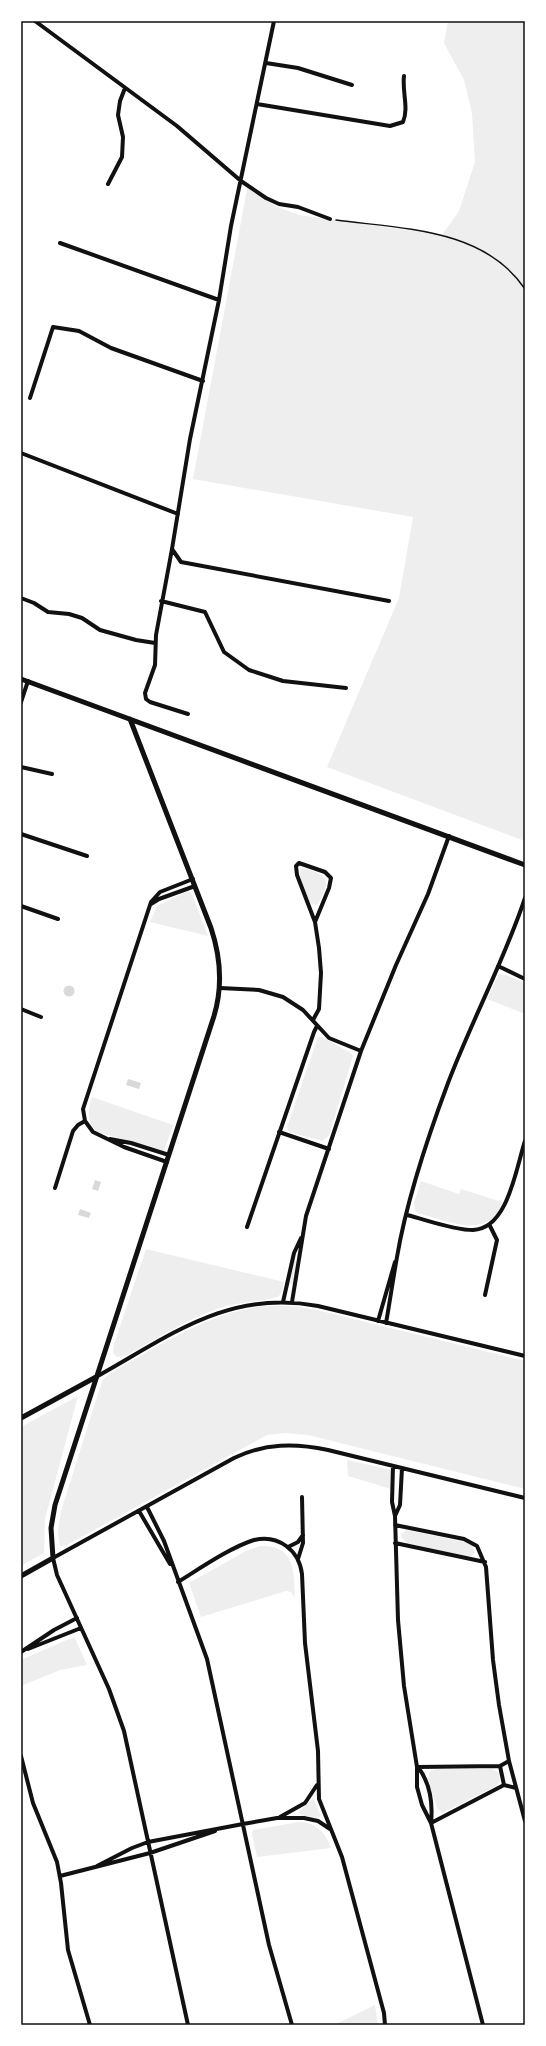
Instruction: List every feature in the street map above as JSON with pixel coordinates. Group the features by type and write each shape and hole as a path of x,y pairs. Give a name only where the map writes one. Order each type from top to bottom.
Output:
{"street":[{"path":"35,21 177,126 241,181 266,198 279,204 298,207 330,219"},
{"path":"188,714 150,702 146,699 145,693 155,665 155,643 190,439 219,300 231,226 274,21"},
{"path":"266,62 298,68 352,85"},
{"path":"257,104 390,126 398,125 403,122 406,115 402,91 404,76"},
{"path":"108,184 122,157 123,137 118,115 120,100 125,88"},
{"path":"60,243 219,300"},
{"path":"30,398 53,327 79,331 111,348 203,381"},
{"path":"21,453 178,514"},
{"path":"172,549 180,562 389,601"},
{"path":"21,598 34,603 48,612 69,614 82,618 100,630 136,640 155,643"},
{"path":"162,601 205,612 224,652 249,670 283,681 346,688"},
{"path":"21,679 450,836 525,865"},
{"path":"21,702 28,681"},
{"path":"130,719 193,879 216,945 220,988 214,1016 53,1512 51,1528 53,1558 58,1574 109,1689 124,1731 138,1788 150,1853 188,2025"},
{"path":"21,767 52,774"},
{"path":"21,834 86,856"},
{"path":"292,1302 306,1216 361,1051 428,894 450,836"},
{"path":"313,1020 319,1009 321,985 319,948 316,922 297,875 296,866 298,863 325,872 331,878 329,888 316,922"},
{"path":"167,1162 124,1147 93,1132 85,1121 84,1104 149,906 160,892 193,879"},
{"path":"149,906 159,899 195,886"},
{"path":"386,1323 397,1257 407,1215 418,1174 448,1082 519,919 525,898"},
{"path":"21,906 58,919"},
{"path":"519,919 525,910"},
{"path":"498,966 525,979"},
{"path":"220,988 259,990 276,994 297,1005 313,1020 317,1026 335,1041 361,1051"},
{"path":"21,1009 41,1017"},
{"path":"247,1228 317,1026"},
{"path":"55,1188 73,1131 78,1125 85,1121"},
{"path":"280,1132 329,1149"},
{"path":"108,1138 131,1143 169,1155"},
{"path":"407,1215 469,1230 490,1226 503,1210 525,1141"},
{"path":"485,1295 496,1240 490,1226"},
{"path":"283,1302 294,1253 302,1235"},
{"path":"378,1321 388,1282 397,1257"},
{"path":"21,1418 179,1330 207,1316 241,1306 283,1302 318,1306 525,1356"},
{"path":"21,1576 238,1456 266,1447 290,1444 310,1446 525,1498"},
{"path":"393,1466 392,1502 395,1516 398,1620 402,1665 417,1767 419,1795 424,1812 431,1823"},
{"path":"395,1516 400,1505 402,1468"},
{"path":"298,1559 303,1546 302,1497"},
{"path":"147,1507 164,1540 172,1568 197,1626 207,1660 269,1945 292,2025"},
{"path":"139,1512 172,1568"},
{"path":"395,1524 468,1540 479,1549 485,1562 493,1660 509,1762 525,1821"},
{"path":"288,1547 298,1542 303,1535"},
{"path":"178,1582 253,1540 268,1539 278,1541 288,1547 298,1559 302,1574 309,1687 318,1751 320,1804 332,1831 346,1870 384,2013 385,2025"},
{"path":"395,1543 485,1562"},
{"path":"23,1651 49,1633 77,1618"},
{"path":"23,1651 81,1628"},
{"path":"21,1756 33,1803 57,1862 60,1876 68,1950 90,2025"},
{"path":"417,1767 500,1766 509,1762"},
{"path":"500,1766 504,1785"},
{"path":"417,1767 423,1775 429,1790 432,1806 431,1823 483,2025"},
{"path":"277,1818 294,1811 305,1803 312,1795 318,1782"},
{"path":"431,1823 504,1785 516,1788"},
{"path":"97,1866 125,1851 148,1842 188,1833 277,1818 311,1819 324,1824 332,1831"},
{"path":"60,1876 150,1853 218,1829"}],"path":[{"path":"330,219 438,234 463,242 492,255 508,268 525,289"}],"shaded area":[{"path":"448,21 525,21 525,841 327,767 399,598 413,517 193,479 248,184 275,206 299,215 442,235 459,211 475,162 472,113 464,80 444,43"},
{"path":"304,868 318,873 325,878 326,886 317,905 311,904 303,886 300,873 301,869"},
{"path":"188,891 192,894 208,936 150,922 157,906"},
{"path":"499,974 506,975 525,983 525,1014 487,999"},
{"path":"67,986 71,986 73,987 73,995 67,996 64,993 64,989"},
{"path":"318,1037 322,1037 351,1053 353,1056 329,1136 322,1141 289,1132 287,1127"},
{"path":"128,1079 141,1083 139,1089 126,1085"},
{"path":"92,1097 173,1125 164,1151 97,1132 91,1124 89,1116"},
{"path":"95,1180 101,1182 98,1191 92,1189"},
{"path":"421,1181 459,1194 461,1189 502,1202 496,1214 488,1221 478,1225 455,1224 443,1221 415,1211 414,1203"},
{"path":"80,1209 91,1213 89,1218 78,1215"},
{"path":"146,1249 284,1282 282,1292 278,1297 232,1305 205,1313 127,1355 117,1357 113,1353 114,1344"},
{"path":"294,1261 297,1262 293,1285 290,1284"},
{"path":"266,1306 294,1306 321,1311 525,1361 525,1489 308,1435 285,1433 267,1435 67,1545 60,1546 58,1532 61,1511 102,1381 109,1374 184,1332 224,1315 245,1309"},
{"path":"78,1396 45,1519 44,1553 21,1566 21,1427"},
{"path":"347,1460 392,1470 391,1489 348,1476"},
{"path":"406,1530 465,1542 472,1545 475,1552 472,1556 464,1556 407,1543 401,1537 401,1534"},
{"path":"260,1546 272,1547 280,1550 286,1555 293,1570 295,1598 291,1592 286,1591 201,1617 189,1583 246,1551"},
{"path":"75,1638 87,1665 60,1670 21,1686 21,1660 69,1639"},
{"path":"437,1769 493,1769 499,1773 500,1782 496,1786 442,1813 437,1808 428,1779 430,1771"},
{"path":"313,1798 321,1816 318,1818 300,1815 299,1812"},
{"path":"299,1822 310,1824 320,1829 331,1848 257,1857 252,1834 253,1830"},
{"path":"375,2005 378,2025 334,2025"}]}
